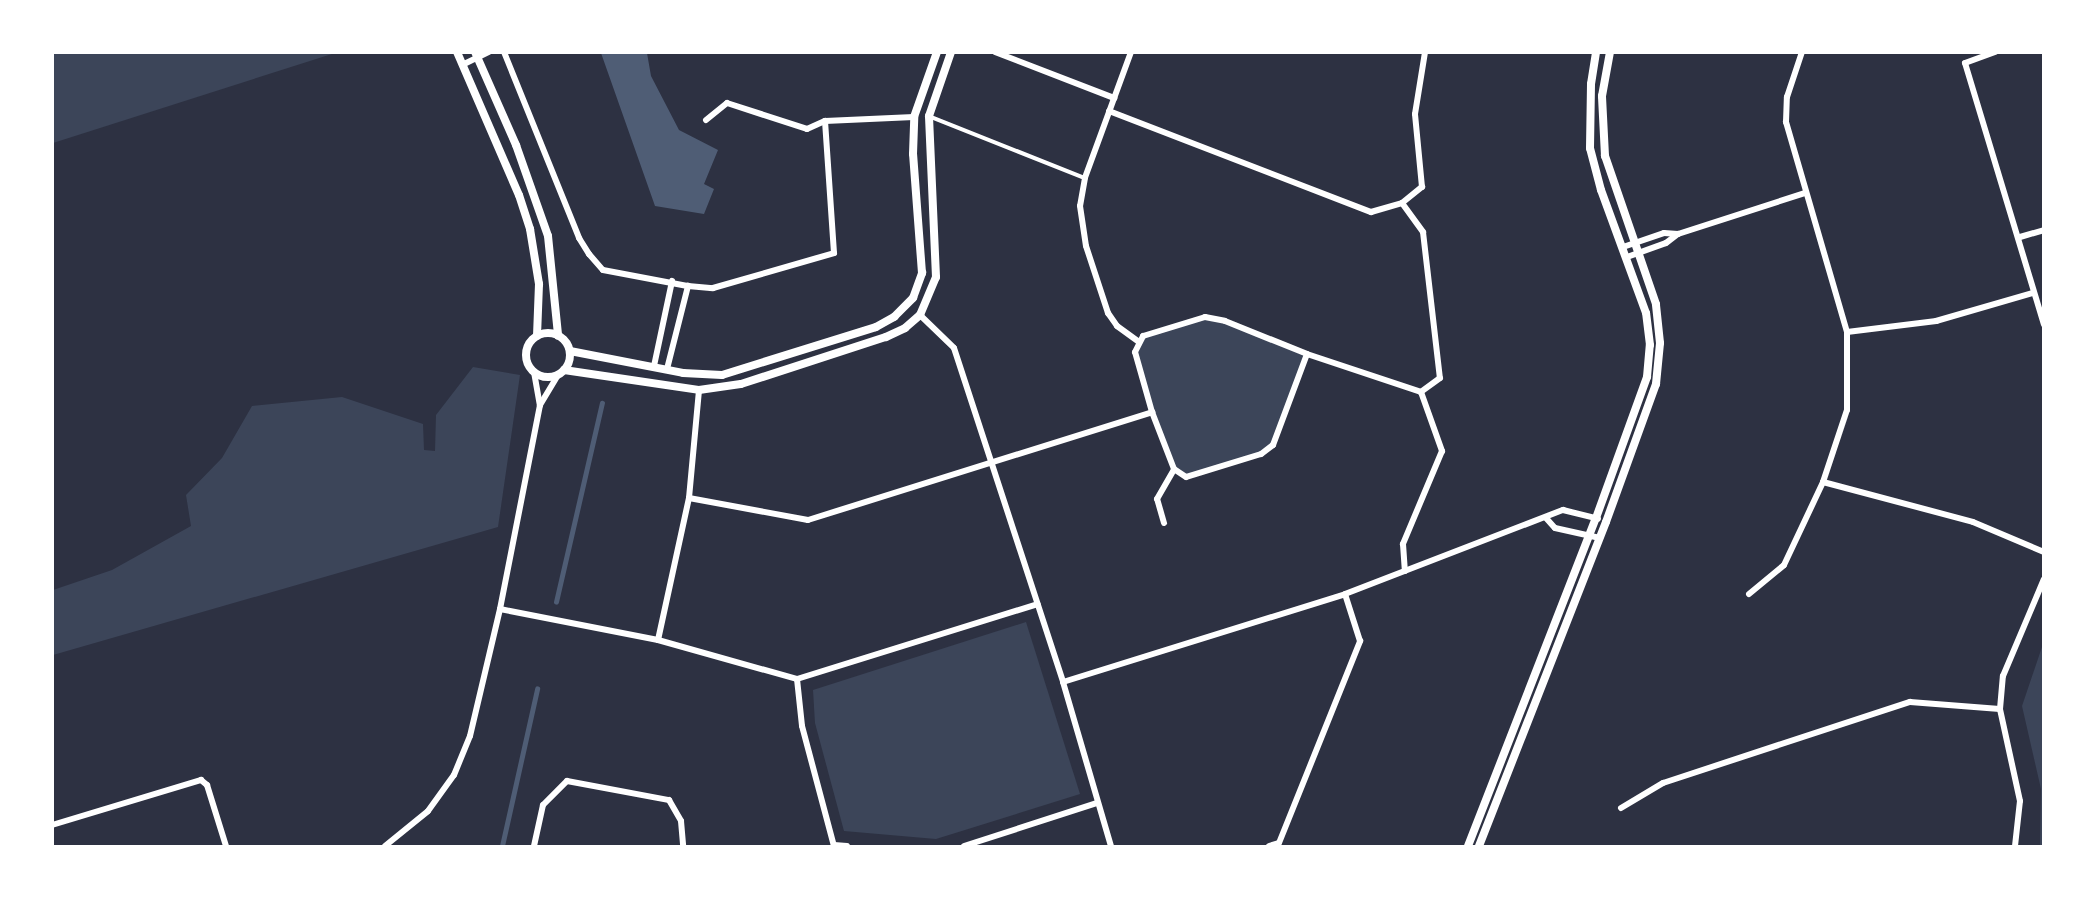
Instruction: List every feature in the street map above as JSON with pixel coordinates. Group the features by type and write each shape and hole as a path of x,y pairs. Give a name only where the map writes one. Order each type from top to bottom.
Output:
{"street":[{"path":"457,52 519,195 530,229 539,284 537,336 526,353 534,372 540,405"},
{"path":"462,65 476,55 489,52"},
{"path":"504,52 579,237 603,270 713,288 834,253 825,121"},
{"path":"476,55 516,145 548,236 558,335 570,351 682,373 722,375 876,327 903,309 913,298 922,273 913,154 914,117 937,52"},
{"path":"534,372 545,377 561,372 699,390 741,384 886,337 905,328 920,315 936,277 929,116 951,52"},
{"path":"995,52 1114,98"},
{"path":"1131,52 1086,178 1080,206 1086,246 1108,313 1117,326 1138,341"},
{"path":"1110,111 1371,212 1402,202 1422,187 1415,114 1425,52"},
{"path":"1468,846 1596,519 1647,377 1649,329 1641,293 1601,190 1590,148 1589,110 1597,52"},
{"path":"1479,846 1650,406 1659,361 1656,304 1605,156 1602,96 1609,52"},
{"path":"1749,594 1784,565 1823,482 1847,410 1847,332 1786,122 1787,97 1801,52"},
{"path":"1995,52 1965,63 2020,237 2043,324"},
{"path":"706,120 727,103 807,129 825,121 914,117"},
{"path":"1627,257 1666,243 1678,234 1805,193"},
{"path":"1402,202 1423,232 1440,378 1421,392"},
{"path":"2020,237 2043,230"},
{"path":"1623,247 1664,233 1678,234"},
{"path":"654,366 671,281"},
{"path":"667,369 688,286"},
{"path":"1847,332 1936,321 2033,293"},
{"path":"920,315 954,348 1063,682 1111,846"},
{"path":"1307,354 1273,445 1261,454 1186,477 1174,469 1152,412 1135,352 1138,341 1143,336 1205,317 1224,321 1307,354 1421,392"},
{"path":"537,336 558,335"},
{"path":"385,846 428,811 454,775 470,737 500,609 540,405 561,372 570,351"},
{"path":"658,640 689,498 699,390"},
{"path":"1405,571 1403,544 1442,451 1421,392"},
{"path":"689,498 808,520 1152,412"},
{"path":"1164,523 1157,499 1174,469"},
{"path":"1823,482 1973,522 2043,552"},
{"path":"1063,682 1345,594 1563,510 1606,522"},
{"path":"1546,518 1555,528 1600,538"},
{"path":"2015,846 2020,801 2000,709 2003,676 2043,579"},
{"path":"1269,846 1279,843 1360,641 1345,594"},
{"path":"500,609 658,640 797,679 1038,604"},
{"path":"797,679 802,726 834,846 847,846"},
{"path":"1621,808 1663,783 1910,702 2000,709"},
{"path":"52,825 201,780 207,785 226,846"},
{"path":"534,846 543,805 567,781 669,800 681,821 683,846"},
{"path":"964,846 1097,803"}],"lane":[{"path":"929,116 1086,178"}],"shaded area":[{"path":"53,52 335,52 335,53 53,143"},
{"path":"601,53 647,53 651,76 679,130 718,150 704,184 714,189 704,214 655,206"},
{"path":"1205,317 1225,321 1307,354 1273,445 1261,454 1186,477 1174,469 1135,352 1143,336"},
{"path":"473,367 520,375 498,527 53,655 53,590 112,570 191,526 186,495 222,458 252,406 342,397 423,424 424,450 435,451 436,415"},
{"path":"1026,622 1080,794 936,839 844,831 815,723 813,690"},
{"path":"2043,644 2044,846 2040,846 2041,789 2022,706"}],"waterway":[{"path":"556,602 602,403"},
{"path":"502,846 537,689"}]}
